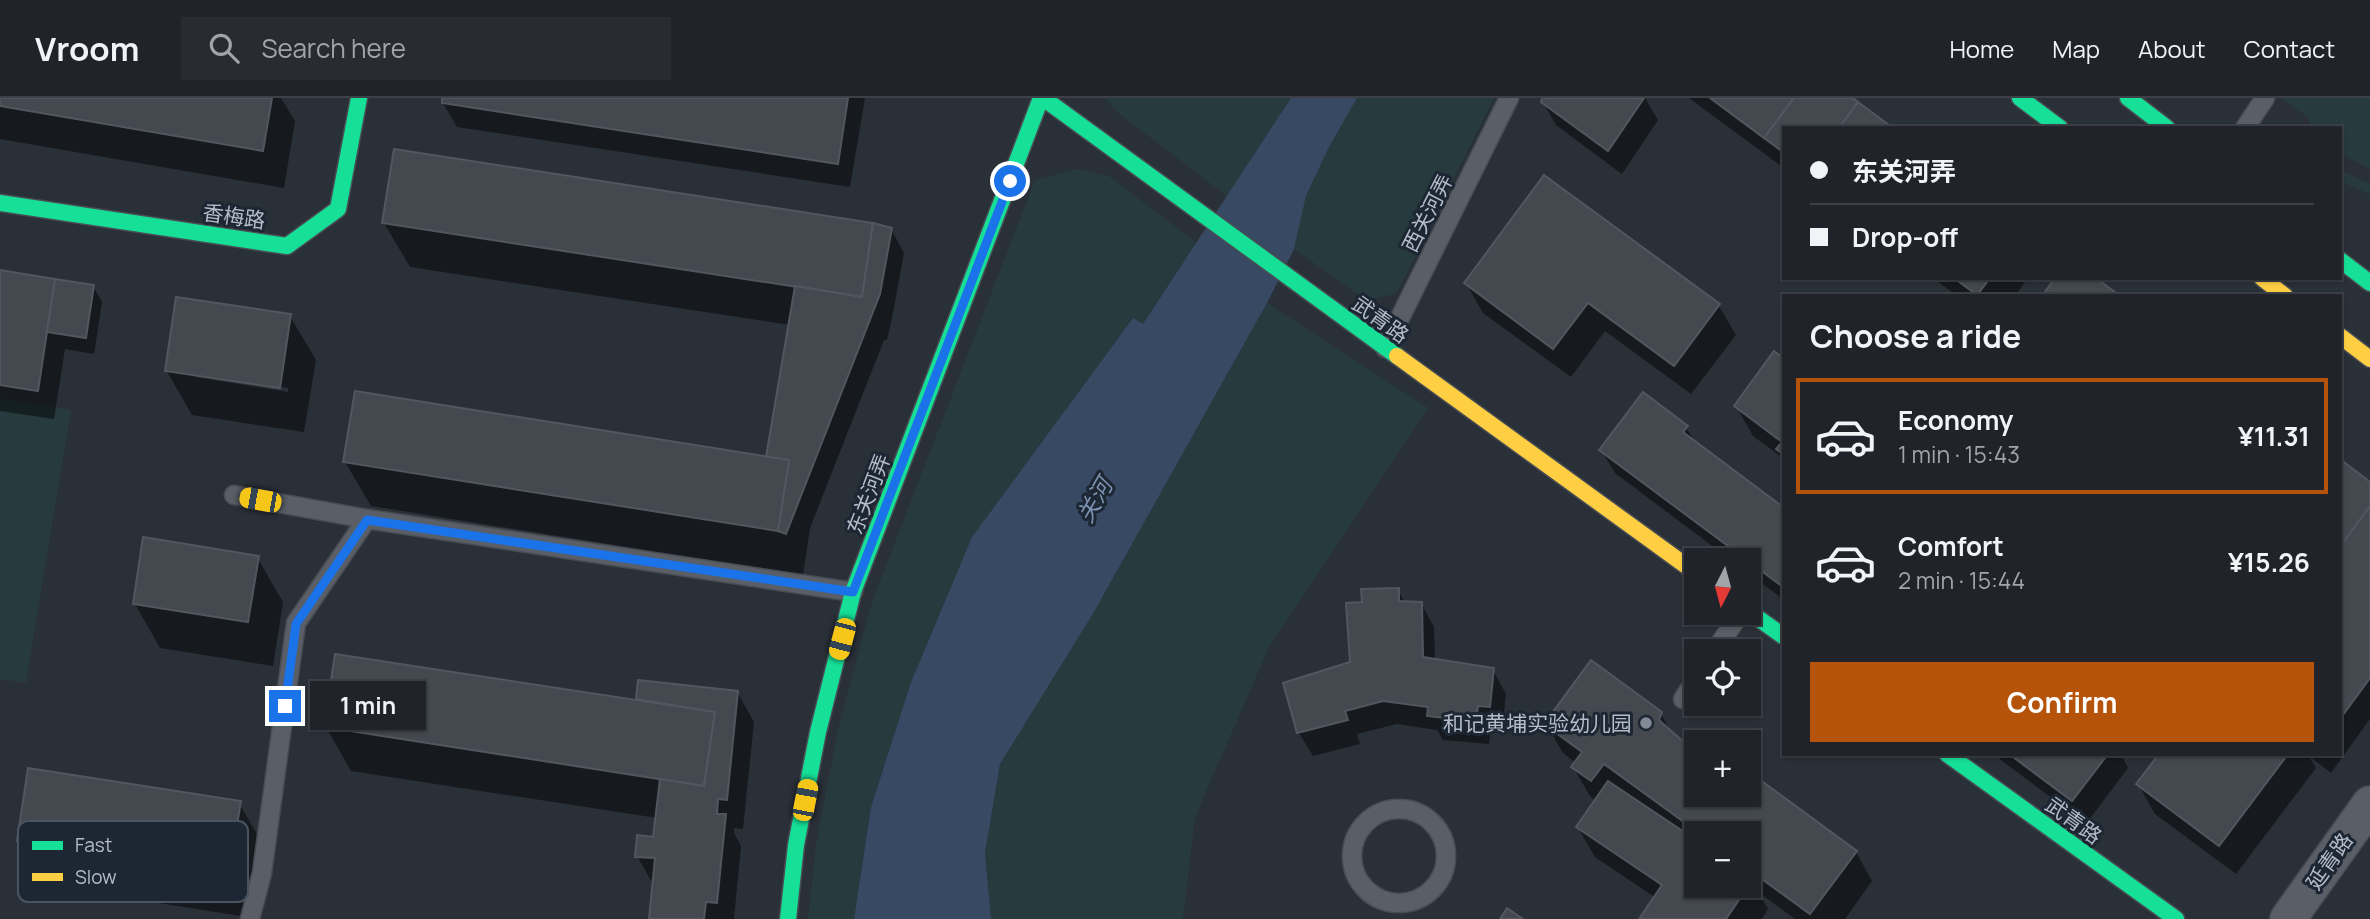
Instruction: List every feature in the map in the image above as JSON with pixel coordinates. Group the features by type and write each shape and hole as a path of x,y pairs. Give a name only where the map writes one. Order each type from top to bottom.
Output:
{"street":[{"name":"香梅路","path":"0,203 287,246 338,209 359,98"},
{"name":"武青路","path":"1042,98 1684,564"},
{"name":"东关河弄","path":"788,919 796,845 818,732 853,592 1042,98"},
{"path":"2020,98 2057,126"},
{"path":"2128,98 2164,126"},
{"path":"2342,262 2370,283"},
{"path":"2265,280 2282,294"},
{"path":"2342,338 2370,359"},
{"path":"1761,620 1782,635"},
{"name":"武青路","path":"1950,756 2176,919"},
{"name":"延青路","path":"2288,919 2370,804"}],"lane":[{"name":"西关河弄","path":"1385,348 1509,98"},
{"path":"2246,126 2265,98"},
{"path":"233,495 367,520 853,592"},
{"path":"250,919 262,873 296,624 367,520"},
{"path":"1391,809 1406,809 1420,814 1432,823 1441,835 1445,849 1445,864 1440,879 1400,911 1370,893 1359,882 1351,852 1356,836 1365,823 1377,814 1391,809"}],"green space":[{"path":"1105,98 1291,98 1228,197 1117,112"},
{"path":"1357,98 1494,98 1396,294 1366,300 1294,249 1306,196 1328,149"},
{"path":"2280,98 2370,98 2370,169 2342,154 2342,126 2310,126 2308,117"},
{"path":"1076,169 1109,176 1197,243 1143,324 1133,318 972,537 911,682 871,807 854,919 808,919 816,845 838,729 872,602 1035,180"},
{"path":"2342,171 2370,184 2370,194 2342,182"},
{"path":"1267,303 1428,408 1269,647 1195,817 1183,919 991,919 985,853 1000,764 1094,612"},
{"path":"0,398 71,410 26,683 0,679"}],"water":[{"name":"关河","path":"1291,98 1357,98 1328,149 1306,196 1294,249 1267,303 1094,612 1000,764 985,853 991,919 854,919 871,807 911,682 972,537 1133,318 1143,324"}],"building":[{"path":"0,98 272,98 263,151 0,106"},
{"path":"442,98 848,98 838,164 442,103"},
{"path":"1542,98 1644,98 1608,151 1541,102"},
{"path":"1710,98 1794,98 1764,138"},
{"path":"1794,98 1853,98 1858,102 1840,126 1782,126 1782,151 1764,138"},
{"path":"1858,102 1890,126 1840,126"},
{"path":"394,149 873,223 862,297 382,223"},
{"path":"1544,175 1720,304 1674,366 1588,303 1553,349 1464,283"},
{"path":"873,223 892,228 880,294 786,534 778,531 789,460 766,457 795,286 862,297"},
{"path":"0,270 55,279 38,391 0,385"},
{"path":"55,279 94,285 86,338 47,332"},
{"path":"1957,280 1988,280 1976,294"},
{"path":"2054,280 2099,280 2117,294 2043,294"},
{"path":"176,297 291,314 280,388 165,371"},
{"path":"1774,351 1782,357 1782,442 1734,406"},
{"path":"355,391 789,460 778,531 343,462"},
{"path":"1643,392 1688,426 1683,432 1782,506 1782,586 1761,571 1761,548 1731,548 1599,450"},
{"path":"1782,442 1782,453 1776,449"},
{"path":"2342,461 2370,482 2370,506 2342,544"},
{"path":"2370,506 2370,678 2342,716 2342,544"},
{"path":"143,537 259,556 248,622 133,604"},
{"path":"1399,588 1399,601 1422,602 1423,657 1494,668 1490,707 1478,706 1476,722 1427,716 1428,707 1383,701 1345,711 1348,720 1297,733 1283,683 1350,662 1346,603 1362,602 1361,589"},
{"path":"335,654 715,712 704,786 324,727"},
{"path":"1591,660 1662,712 1659,720 1684,742 1684,807 1761,807 1761,781 1857,851 1810,914 1761,878 1761,821 1684,822 1604,764 1591,781 1571,767 1582,752 1544,724"},
{"path":"638,680 738,691 727,800 718,799 717,814 726,814 717,903 706,902 704,919 649,919 655,858 635,857 637,835 653,837 660,779 704,786 715,712 636,699"},
{"path":"2012,756 2106,756 2072,801"},
{"path":"2157,756 2286,756 2219,846 2136,784"},
{"path":"28,768 241,801 238,821 20,821"},
{"path":"1608,781 1684,832 1684,898 1740,898 1726,919 1639,919 1662,885 1576,827"},
{"path":"1507,908 1523,919 1500,919"}],"traffic: fast":[{"path":"0,203 287,246 338,209 359,98"},
{"path":"788,919 796,845 818,732 853,592 1041,98"},
{"path":"1043,98 1397,356"},
{"path":"2020,98 2057,126"},
{"path":"2128,98 2164,126"},
{"path":"2342,262 2370,283"},
{"path":"1761,620 1782,635"},
{"path":"1950,756 2176,919"}],"traffic: slow":[{"path":"2265,280 2282,294"},
{"path":"2342,338 2370,359"},
{"path":"1397,356 1684,564"}],"place":[{"name":"和记黄埔实验幼儿园","path":"1646,723"}],"route":[{"path":"285,706 296,624 367,520 853,592 1010,181"}]}
